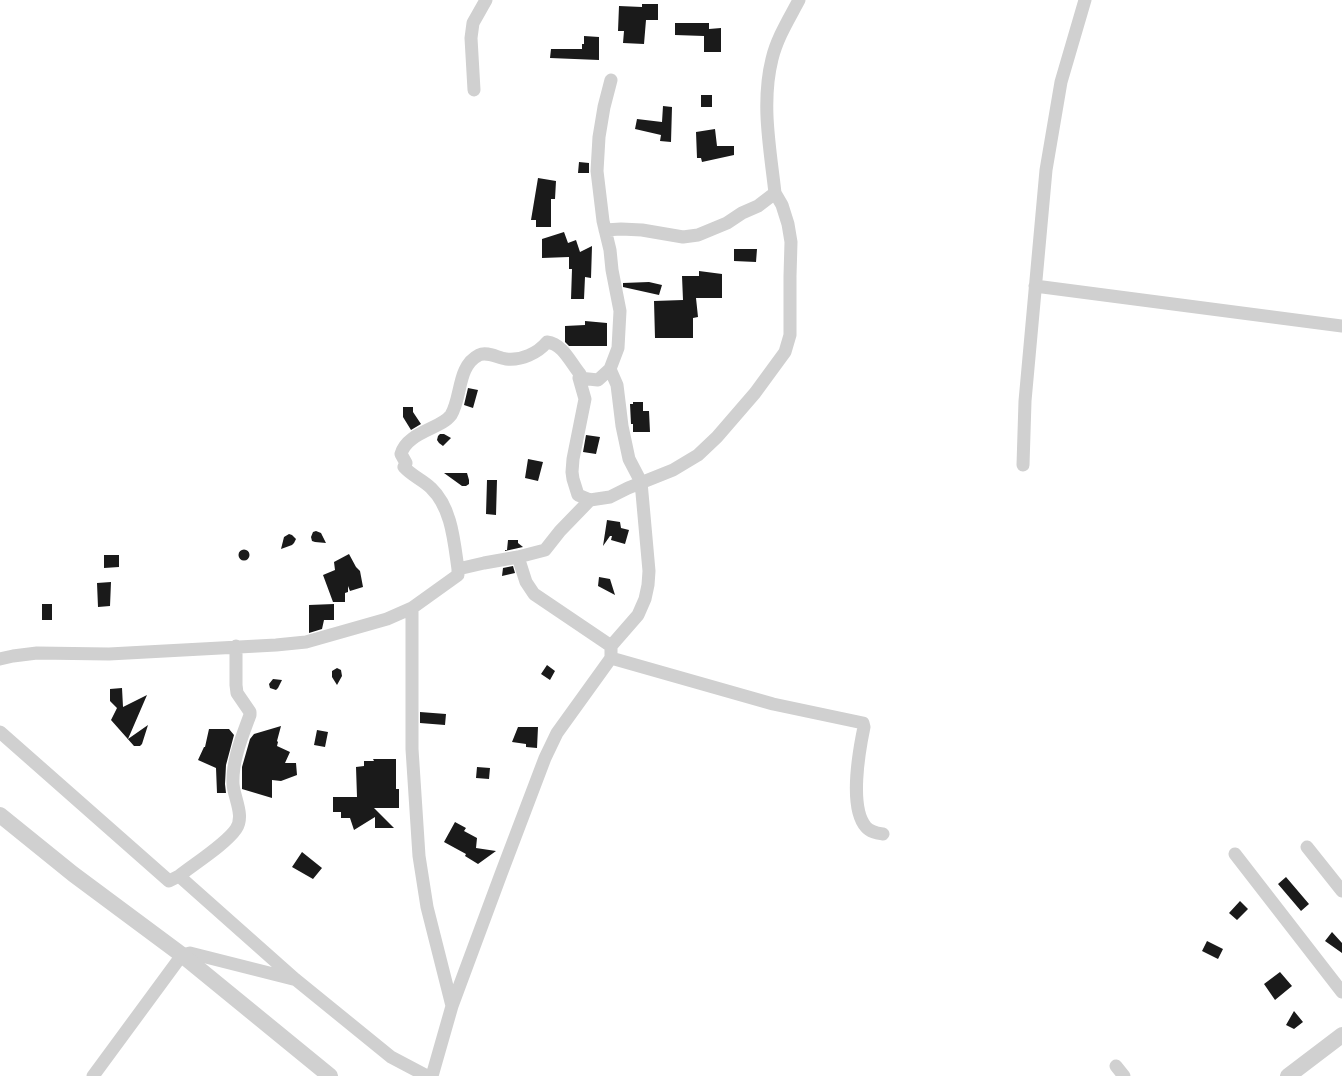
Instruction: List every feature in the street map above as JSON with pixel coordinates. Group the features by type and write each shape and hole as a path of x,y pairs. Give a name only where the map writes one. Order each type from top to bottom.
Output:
{"street":[{"path":"474,90 471,38 473,23 486,0"},
{"path":"0,659 37,653 109,654 306,642 387,619 412,608 458,575 458,569 446,510 432,489 404,468 406,463 401,454 403,449 414,438 450,416 455,405 463,375 471,361 480,355 486,354 506,360 519,359 539,350 547,342 555,343 571,361 580,374 579,378 585,399 573,459 573,479 578,495 590,500 610,497 641,482 673,470 698,455 717,437 755,393 785,352 790,335 791,242 788,224 782,205 775,193 766,103 772,58 785,25 799,0"},
{"path":"1023,466 1025,400 1046,170 1061,82 1085,0"},
{"path":"579,378 598,380 610,369 618,348 620,311 612,270 610,250 605,230 597,171 599,137 604,107 611,80"},
{"path":"605,230 642,230 683,237 698,235 727,223 742,213 758,206 775,193"},
{"path":"1035,286 1342,326"},
{"path":"432,1076 452,1006 500,874 545,758 557,733 611,652 638,615 645,599 649,571 641,482 629,459 622,426 617,385 610,369"},
{"path":"458,569 545,550 560,531 590,500"},
{"path":"518,557 526,582 534,594 611,652 773,704 862,723 864,727 857,767 858,809 866,827 873,832 883,834"},
{"path":"412,608 412,749 419,856 427,907 452,1006"},
{"path":"0,732 169,881 179,876 222,843 236,829 239,822 240,816 233,786 233,776 242,735 250,712 237,693 236,646"},
{"path":"0,815 73,874 182,955 330,1076"},
{"path":"1307,847 1342,890"},
{"path":"1235,854 1342,992"},
{"path":"179,876 295,979 391,1057 427,1076"},
{"path":"93,1076 182,955 190,953 295,979"},
{"path":"1292,1075 1342,1035"},
{"path":"1116,1066 1124,1076"}],"building":[{"path":"642,4 658,4 658,20 646,20 644,44 623,43 624,31 618,31 619,6 642,7"},
{"path":"675,23 709,23 709,29 721,28 721,52 704,52 704,36 675,35"},
{"path":"584,36 599,37 599,60 550,58 551,49 582,49 582,44 584,44"},
{"path":"701,95 712,95 712,107 701,107"},
{"path":"663,106 672,107 671,142 660,141 661,135 635,129 637,119 662,122"},
{"path":"715,129 717,146 734,146 734,155 702,162 701,158 697,158 696,132"},
{"path":"579,162 589,163 589,173 578,173"},
{"path":"538,178 556,181 555,199 551,199 551,227 536,227 536,220 531,220"},
{"path":"564,232 568,243 576,240 580,252 592,246 591,278 585,277 584,299 571,299 572,269 569,269 569,257 542,258 542,239"},
{"path":"734,249 757,249 756,262 734,261"},
{"path":"699,271 722,274 722,298 696,298 698,317 693,318 693,338 655,338 654,301 683,300 682,276 699,276"},
{"path":"649,282 662,285 659,295 623,287 623,283"},
{"path":"585,321 607,323 607,346 569,346 565,342 565,326 585,325"},
{"path":"468,388 478,390 473,408 464,405"},
{"path":"633,402 643,402 643,411 649,411 650,432 633,432 630,404 633,404"},
{"path":"403,407 413,407 413,412 421,424 411,430 403,417"},
{"path":"440,434 444,434 451,438 443,446 437,440"},
{"path":"586,435 600,437 596,454 583,452"},
{"path":"528,459 543,462 538,481 525,478"},
{"path":"444,473 467,473 469,484 462,486"},
{"path":"487,480 497,480 496,515 486,514"},
{"path":"607,520 620,522 621,528 629,530 625,544 611,540 612,536 610,536 603,546"},
{"path":"316,531 321,533 326,543 312,541 311,537 313,532"},
{"path":"289,534 296,539 294,543 281,549 284,537"},
{"path":"508,540 518,540 518,543 523,547 505,551 507,550"},
{"path":"242,550 246,550 248,551 248,559 242,560 239,557 239,553"},
{"path":"349,554 360,571 363,587 350,591 348,586 348,592 345,593 345,602 333,602 323,575 335,570 334,562"},
{"path":"104,555 119,555 119,567 104,568"},
{"path":"513,566 515,573 502,576 503,568"},
{"path":"599,577 610,579 615,595 598,586"},
{"path":"111,582 110,606 98,607 97,583"},
{"path":"42,604 52,604 52,620 42,620"},
{"path":"334,604 334,620 324,620 322,629 309,633 309,605"},
{"path":"547,665 555,671 550,680 541,674"},
{"path":"337,668 341,670 342,676 337,685 332,677 332,671"},
{"path":"273,679 282,680 276,690 270,688 269,684"},
{"path":"122,688 123,707 147,695 128,739 148,725 140,746 134,746 111,720 117,708 110,701 110,689"},
{"path":"420,712 446,714 445,725 420,723"},
{"path":"281,726 277,746 290,752 285,763 296,763 297,775 281,781 272,780 272,798 242,789 242,767 250,739 254,734"},
{"path":"518,727 538,727 537,748 526,747 526,744 512,742"},
{"path":"209,729 229,729 234,735 226,765 226,793 217,793 216,768 198,760 205,747"},
{"path":"317,730 328,732 325,747 314,745"},
{"path":"373,759 396,759 396,789 399,789 399,808 374,808 394,828 375,828 375,817 354,830 350,818 341,818 341,812 333,812 333,797 357,797 356,767 364,766 364,761 374,761"},
{"path":"477,767 490,768 489,779 476,778"},
{"path":"455,822 466,828 464,831 477,838 476,848 496,851 478,864 465,856 466,854 444,842"},
{"path":"302,852 322,868 313,879 292,867"},
{"path":"1286,877 1309,904 1301,911 1278,884"},
{"path":"1240,901 1248,909 1237,920 1229,913"},
{"path":"1332,932 1342,943 1342,953 1325,941"},
{"path":"1207,941 1223,949 1218,959 1202,951"},
{"path":"1280,972 1292,986 1275,1000 1264,984"},
{"path":"1294,1011 1303,1022 1294,1029 1286,1025"}]}
